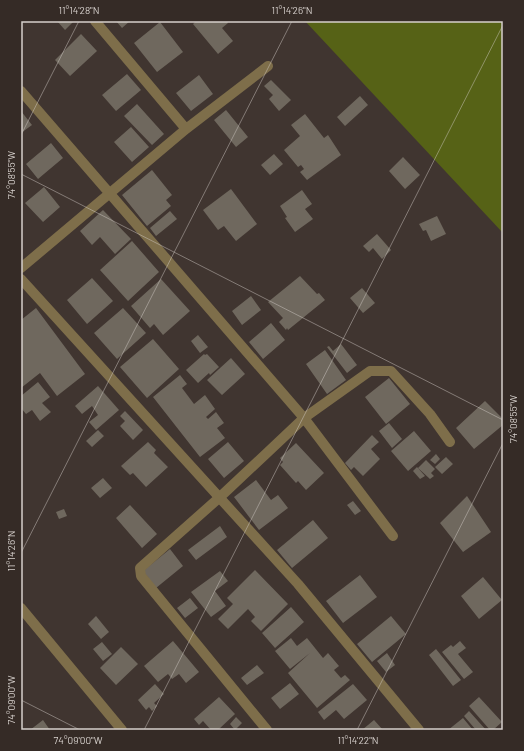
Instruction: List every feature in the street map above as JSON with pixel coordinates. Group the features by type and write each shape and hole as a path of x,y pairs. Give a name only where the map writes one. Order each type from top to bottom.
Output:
{"street":[{"path":"95,21 186,128"},
{"path":"21,268 186,128 268,66"},
{"path":"21,91 304,418 393,536"},
{"path":"21,279 298,584 417,729"},
{"path":"267,730 140,576 140,568 220,497 304,418 370,371 391,371 430,414 450,442"},
{"path":"21,608 122,730"}],"green space":[{"path":"305,21 503,21 503,233"}],"building":[{"path":"57,21 74,21 65,30"},
{"path":"116,21 130,21 122,28"},
{"path":"196,21 227,21 228,23 222,28 233,41 218,54 193,24"},
{"path":"160,22 183,52 157,72 134,43"},
{"path":"81,34 97,51 70,76 55,60"},
{"path":"127,74 141,90 116,111 102,95"},
{"path":"199,75 213,94 191,111 176,93"},
{"path":"271,80 291,100 279,111 269,99 273,95 264,86"},
{"path":"360,96 368,105 345,126 337,117"},
{"path":"137,104 164,134 152,145 124,116"},
{"path":"226,110 248,137 236,147 214,120"},
{"path":"21,111 32,125 21,133"},
{"path":"305,114 324,138 328,135 341,155 307,180 300,172 304,169 301,165 298,167 284,150 300,136 291,125"},
{"path":"131,127 149,147 132,162 114,142"},
{"path":"51,143 63,158 38,179 26,164"},
{"path":"274,154 283,164 270,175 261,165"},
{"path":"403,157 420,175 405,189 389,171"},
{"path":"152,170 172,195 166,200 171,206 147,226 122,195"},
{"path":"44,187 60,207 43,222 25,203"},
{"path":"231,189 257,224 236,241 224,226 218,230 203,210"},
{"path":"302,190 312,204 305,209 313,219 295,232 285,218 287,217 280,206"},
{"path":"103,210 131,239 115,254 100,237 92,245 80,231"},
{"path":"170,211 177,219 156,236 150,228"},
{"path":"437,216 446,234 431,241 426,230 423,231 419,224"},
{"path":"377,234 391,250 382,259 373,248 369,252 363,246"},
{"path":"132,241 159,272 128,301 100,270"},
{"path":"300,276 317,294 319,293 325,300 288,330 287,328 286,330 279,322 283,318 268,302"},
{"path":"92,278 113,301 87,324 67,300"},
{"path":"161,279 190,311 163,335 154,324 150,328 131,306"},
{"path":"362,288 375,303 363,313 350,298"},
{"path":"251,296 261,310 242,325 232,311"},
{"path":"36,308 85,374 57,396 40,373 21,388 21,320"},
{"path":"123,308 146,333 117,359 94,333"},
{"path":"271,323 285,340 263,359 249,342"},
{"path":"198,335 208,347 200,353 191,341"},
{"path":"153,339 179,369 147,398 120,367"},
{"path":"341,344 357,365 347,373 327,347 329,346 333,351"},
{"path":"325,350 346,380 327,394 306,364"},
{"path":"204,354 207,354 219,367 210,375 209,373 198,383 186,370"},
{"path":"231,358 245,374 222,395 207,380"},
{"path":"180,375 187,384 182,388 194,404 205,395 215,409 206,417 208,419 216,412 224,423 217,428 225,438 200,457 153,397"},
{"path":"389,378 410,404 386,424 365,397"},
{"path":"38,382 50,397 42,403 51,412 40,421 32,410 26,414 21,408 21,396"},
{"path":"98,386 119,410 96,430 89,422 98,415 92,406 82,414 75,406"},
{"path":"485,401 503,419 503,425 474,449 456,428"},
{"path":"125,411 143,430 133,440 120,426 125,421 120,416"},
{"path":"389,423 402,439 392,448 379,431"},
{"path":"98,430 104,436 92,447 86,441"},
{"path":"414,431 431,451 408,471 391,451"},
{"path":"372,435 379,442 371,449 380,459 363,476 354,467 351,470 345,463"},
{"path":"148,442 156,450 154,453 168,467 146,487 133,473 130,475 121,466"},
{"path":"228,442 244,461 224,478 208,459"},
{"path":"296,443 324,473 306,490 298,481 296,483 280,465 283,462 280,458"},
{"path":"436,454 440,459 435,464 430,460"},
{"path":"446,457 453,464 442,474 435,467"},
{"path":"426,460 435,469 431,473 434,476 430,479 418,468"},
{"path":"417,467 425,476 420,479 413,471"},
{"path":"103,478 112,488 100,498 91,488"},
{"path":"256,480 271,500 278,495 288,508 259,530 234,497"},
{"path":"467,496 491,532 463,552 440,523"},
{"path":"353,501 361,511 355,515 347,505"},
{"path":"130,505 157,534 142,548 116,518"},
{"path":"64,509 67,516 59,519 56,512"},
{"path":"313,520 328,538 292,568 277,550"},
{"path":"220,526 227,537 196,560 188,550"},
{"path":"170,549 183,566 156,588 143,571"},
{"path":"255,570 288,604 261,631 251,621 255,617 248,609 228,629 218,619 233,604 227,598"},
{"path":"220,571 228,581 215,591 226,606 211,617 191,592"},
{"path":"360,575 377,597 343,623 326,601"},
{"path":"483,577 502,600 479,619 461,596"},
{"path":"190,598 198,608 185,618 177,608"},
{"path":"291,607 304,622 275,648 262,633"},
{"path":"96,616 109,632 101,639 88,624"},
{"path":"391,616 406,634 372,662 357,644"},
{"path":"291,638 297,646 307,638 323,658 328,653 339,666 334,670 341,678 345,675 350,680 317,708 288,673 310,653 290,669 275,651"},
{"path":"173,641 199,672 186,683 179,674 172,679 168,674 158,682 144,666"},
{"path":"460,641 466,648 458,654 473,672 464,679 442,652 451,645 453,647"},
{"path":"102,642 112,654 103,661 93,649"},
{"path":"121,647 138,664 116,685 100,668"},
{"path":"436,649 461,680 453,686 429,655"},
{"path":"387,653 395,665 386,672 377,661"},
{"path":"257,665 264,673 247,685 241,678"},
{"path":"290,683 299,694 280,709 271,698"},
{"path":"155,684 164,694 154,703 157,706 152,711 149,707 146,710 138,700"},
{"path":"353,684 367,700 344,719 336,710 324,720 318,712"},
{"path":"219,697 235,714 218,730 211,730 203,721 199,725 194,719"},
{"path":"479,697 502,722 493,730 490,730 469,706"},
{"path":"469,711 486,730 476,730 464,716"},
{"path":"236,717 242,723 235,730 230,724"},
{"path":"463,718 473,730 448,730"},
{"path":"43,720 50,730 30,730"},
{"path":"374,720 383,730 362,730"}]}
